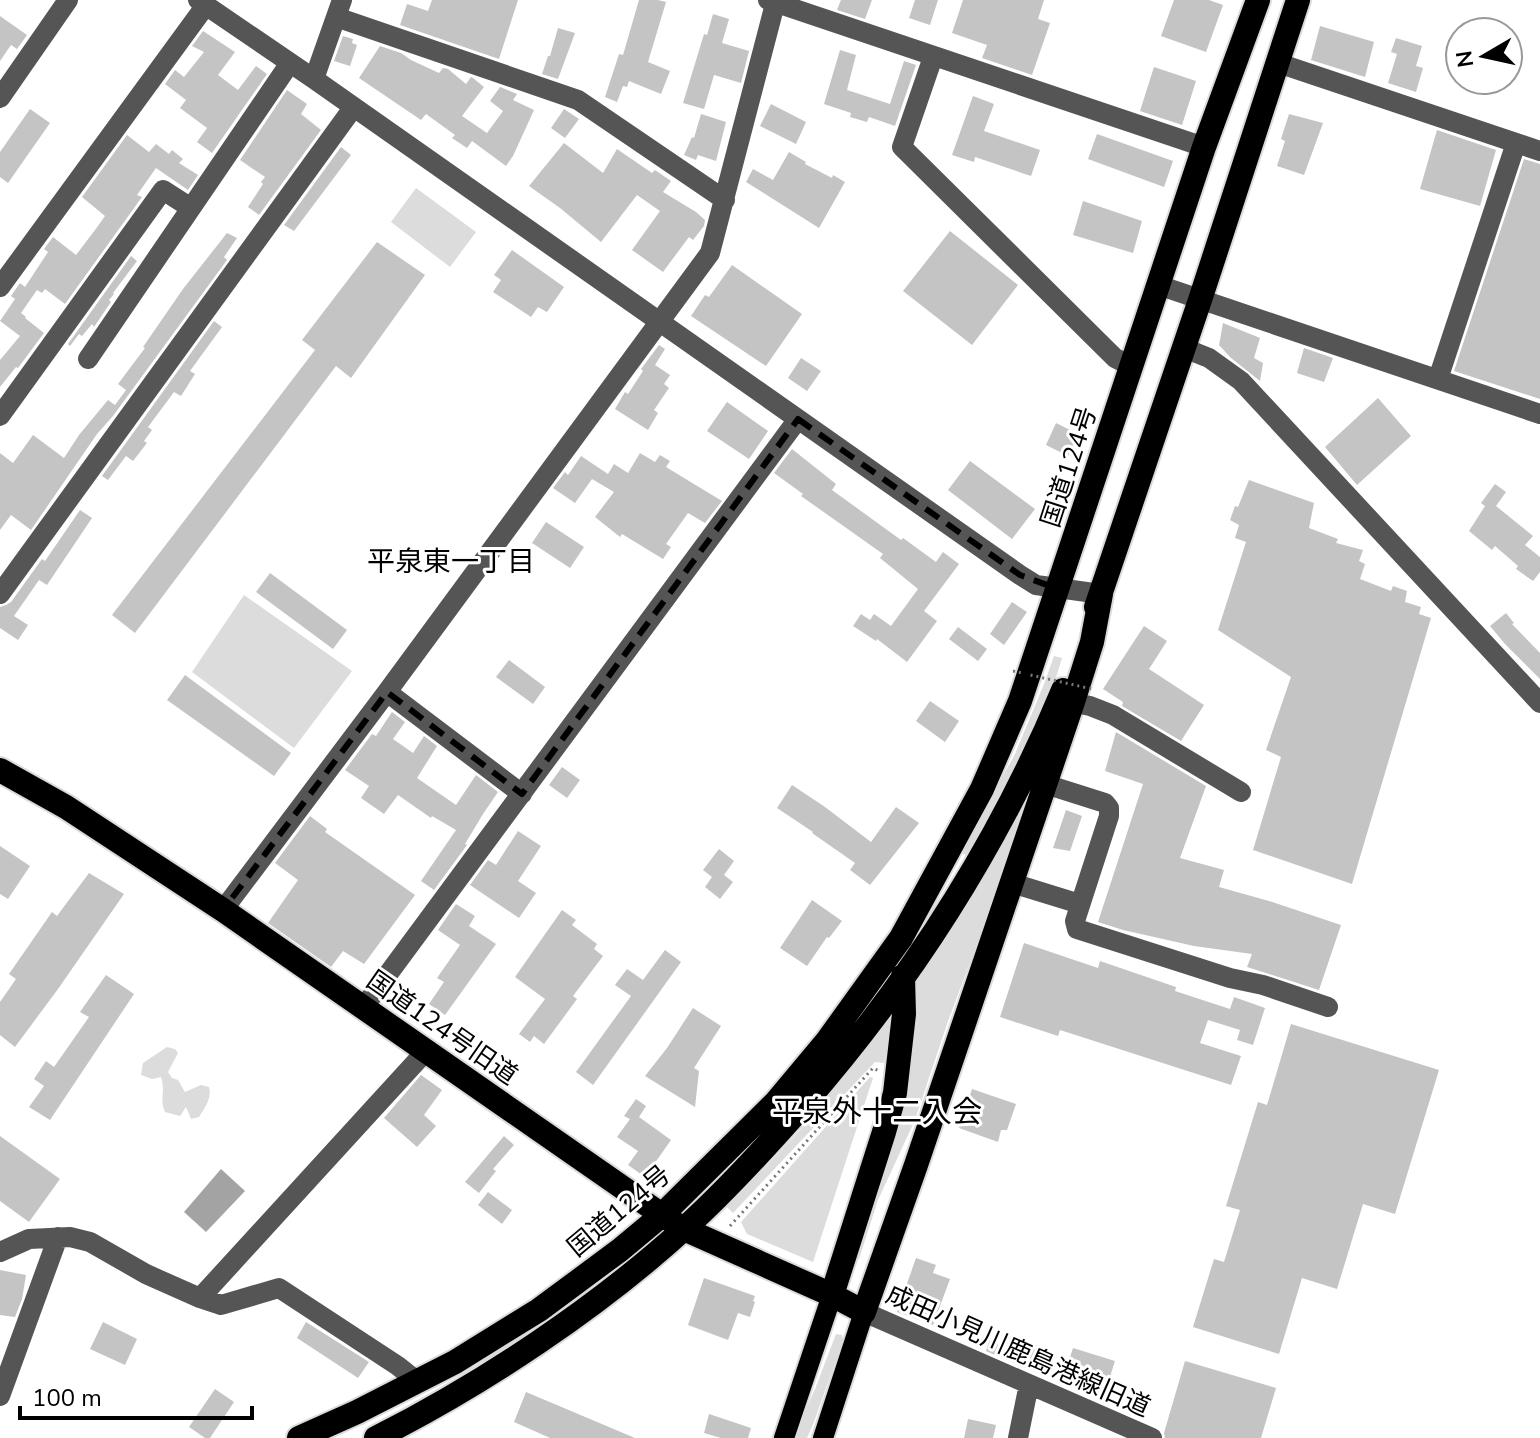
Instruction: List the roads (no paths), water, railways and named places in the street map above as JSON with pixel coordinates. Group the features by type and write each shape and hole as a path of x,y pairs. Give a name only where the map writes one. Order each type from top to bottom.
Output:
{"highway":[{"name":"国道124号","path":"299,1438 455,1362 539,1310 620,1250 662,1215 776,1102 827,1041 901,938 982,789 1020,701 1204,147 1257,0"},
{"path":"864,1312 1075,697 1092,642 1101,594 1298,0"},
{"path":"376,1438 434,1407 551,1333 624,1280 744,1172 844,1058 904,979 978,864 1013,797 1075,697"},
{"name":"国道124号旧道","path":"3,778 66,807 223,910 684,1229 864,1312"},
{"path":"832,1295 895,1093 901,1052 904,979 901,938"}],"main road":[{"path":"784,1438 832,1295"},
{"path":"823,1438 864,1312"}],"street":[{"path":"0,98 68,0"},
{"path":"223,910 710,253 773,1 1204,147"},
{"path":"0,287 202,3 1020,575 1036,585 1101,594"},
{"path":"314,79 339,9 578,100 725,200"},
{"path":"933,57 902,147 1115,358 1131,366"},
{"path":"88,359 290,63"},
{"path":"1278,63 1540,151"},
{"path":"0,594 353,108"},
{"path":"1438,379 1516,143"},
{"path":"0,416 163,190 191,208"},
{"path":"1158,285 1540,414"},
{"path":"1184,348 1209,358 1241,381 1540,703"},
{"path":"363,1008 798,419"},
{"path":"387,692 522,794"},
{"path":"1075,697 1113,715 1241,792"},
{"path":"1045,784 1105,803 1109,808 1075,921 1080,931 1328,1007"},
{"path":"1012,883 1080,904"},
{"path":"200,1298 426,1051"},
{"path":"0,1396 58,1237"},
{"path":"0,1252 29,1239 70,1237 90,1242 146,1274 221,1305 279,1288 418,1382"},
{"name":"成田小見川鹿島港線旧道","path":"864,1312 1152,1438"},
{"path":"1018,1438 1029,1384"}],"district":[{"name":"平泉東一丁目","path":"451,562"},
{"name":"平泉外十二入会","path":"877,1112"}]}
